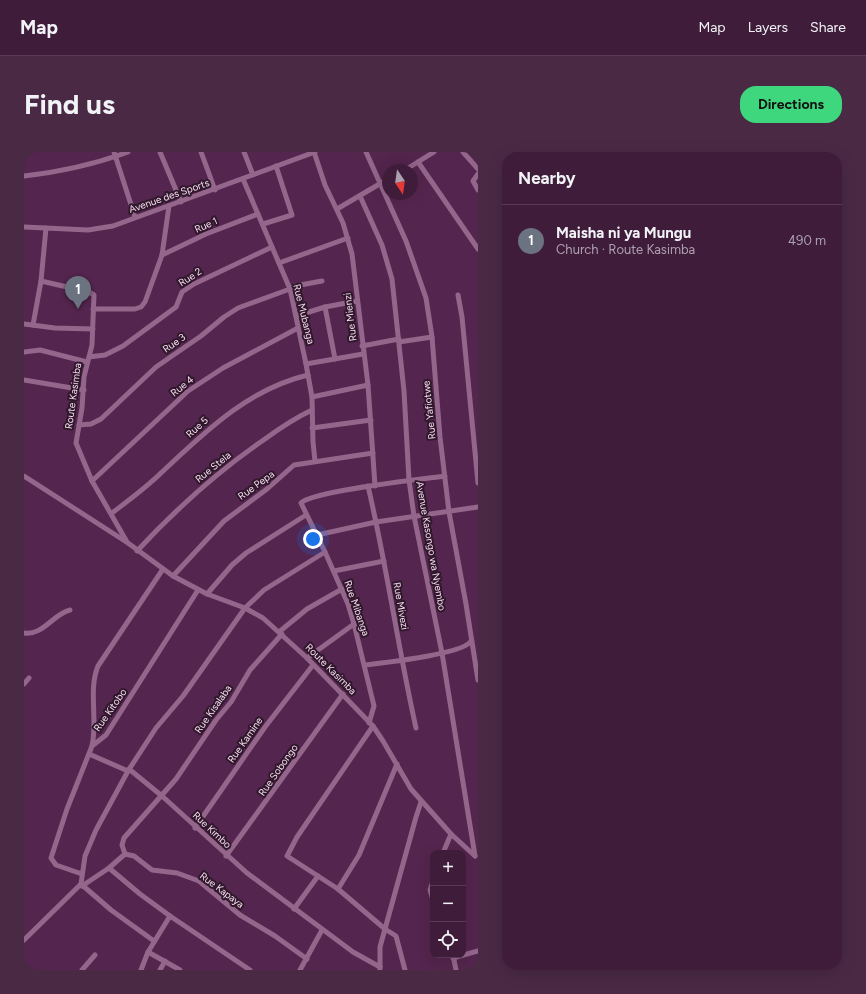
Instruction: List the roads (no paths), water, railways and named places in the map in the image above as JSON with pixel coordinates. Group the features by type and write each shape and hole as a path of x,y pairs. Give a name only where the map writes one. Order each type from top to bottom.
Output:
{"street":[{"path":"24,176 88,166 115,154 128,152"},
{"path":"160,152 181,202"},
{"path":"201,152 215,190"},
{"path":"244,152 253,175"},
{"name":"Rue Yafiotwe","path":"366,152 406,241 423,287 432,337 449,512 478,680"},
{"path":"414,164 434,152"},
{"path":"463,152 478,169"},
{"name":"Avenue des Sports","path":"24,226 88,230 113,226 215,190 311,153"},
{"name":"Rue Mienzi","path":"311,153 337,209 348,238 352,254 362,346 368,385 375,486"},
{"path":"115,154 135,217"},
{"path":"418,162 478,249"},
{"path":"263,224 292,215 276,166"},
{"path":"478,174 473,181 478,190"},
{"name":"Rue Mubanga","path":"243,179 290,290 312,397 312,428 316,461"},
{"path":"337,209 380,184"},
{"name":"Avenue Kasongo wa Nyembo","path":"360,196 382,245 392,279 404,391 409,480 414,516 442,653 476,856"},
{"path":"93,309 135,309 140,306 148,294 162,255 169,206"},
{"name":"Rue 1","path":"162,255 206,234 258,214"},
{"path":"33,325 41,281 46,228"},
{"path":"279,263 348,238"},
{"name":"Rue 2","path":"24,352 40,350 88,360 105,355 123,346 176,307 182,292 194,284 272,247"},
{"name":"Route Kasimba","path":"41,281 92,293 94,298 92,345 88,360 76,443 92,481 112,513 128,543"},
{"name":"Rue 3","path":"79,425 91,424 101,419 156,367 238,308 290,290 295,286 322,281"},
{"path":"458,295 462,317 478,483"},
{"path":"296,316 325,307 357,301"},
{"path":"325,307 336,359"},
{"path":"24,324 93,329"},
{"name":"Rue 4","path":"92,481 188,391 223,368 298,328"},
{"path":"362,346 399,340 432,337"},
{"path":"306,364 363,354"},
{"name":"Rue 5","path":"112,513 161,474 219,420 257,395 285,381 308,375"},
{"path":"24,380 84,390"},
{"path":"312,397 368,385"},
{"name":"Rue Stela","path":"137,551 172,514 219,472 289,423 312,410"},
{"path":"312,428 371,420"},
{"name":"Rue Pepa","path":"173,576 224,521 236,510 267,489 294,465 373,453"},
{"name":"Route Kasimba","path":"24,476 128,543 173,576 198,590 245,608 263,618 281,633 371,724 411,789 421,802 451,834 476,856"},
{"path":"368,486 445,476"},
{"name":"Rue Mibanga","path":"368,486 305,499 301,505 334,571 354,624 374,706 371,724"},
{"name":"Rue Mivezi","path":"368,486 394,610 401,660 416,728"},
{"path":"317,535 376,522 478,507"},
{"path":"207,594 232,565 246,553 306,515"},
{"path":"154,941 111,910 82,885 82,874 90,843 128,770 156,728 183,696 245,608 264,590 325,552"},
{"path":"334,571 384,561"},
{"path":"92,746 95,733 94,679 98,666 163,569"},
{"name":"Rue Kisalaba","path":"125,854 122,842 162,796 231,702 250,670 281,633 307,609 342,589"},
{"name":"Rue Kitobo","path":"82,874 56,864 51,858 67,809 92,746 106,735 198,590"},
{"path":"24,633 36,633 56,616 70,610"},
{"path":"307,658 354,624"},
{"path":"365,665 442,653 467,646 471,641"},
{"name":"Rue Kamine","path":"195,828 264,727 313,665"},
{"path":"24,684 29,678"},
{"name":"Rue Sobongo","path":"226,856 343,694"},
{"path":"371,724 297,838 287,856 338,890 385,929 396,936 405,970"},
{"name":"Rue Kimbo","path":"89,754 128,770 162,796 226,856 322,930 380,969"},
{"path":"338,890 359,855 397,764"},
{"path":"380,969 380,947 421,802"},
{"path":"444,850 451,834"},
{"path":"24,940 82,885 109,868 125,854"},
{"name":"Rue Kapaya","path":"125,854 134,856 152,870 177,873 199,882 240,915 275,936 307,959"},
{"path":"109,868 140,894 170,916 250,970"},
{"path":"294,909 318,876"},
{"path":"141,970 148,952 170,916"},
{"path":"300,970 322,930"},
{"path":"466,953 478,951"},
{"path":"148,952 180,970"},
{"path":"84,969 96,955"},
{"path":"453,958 456,970"},
{"path":"160,970 165,961"}],"place":[{"name":"Maisha ni ya Mungu","path":"78,309"}]}
